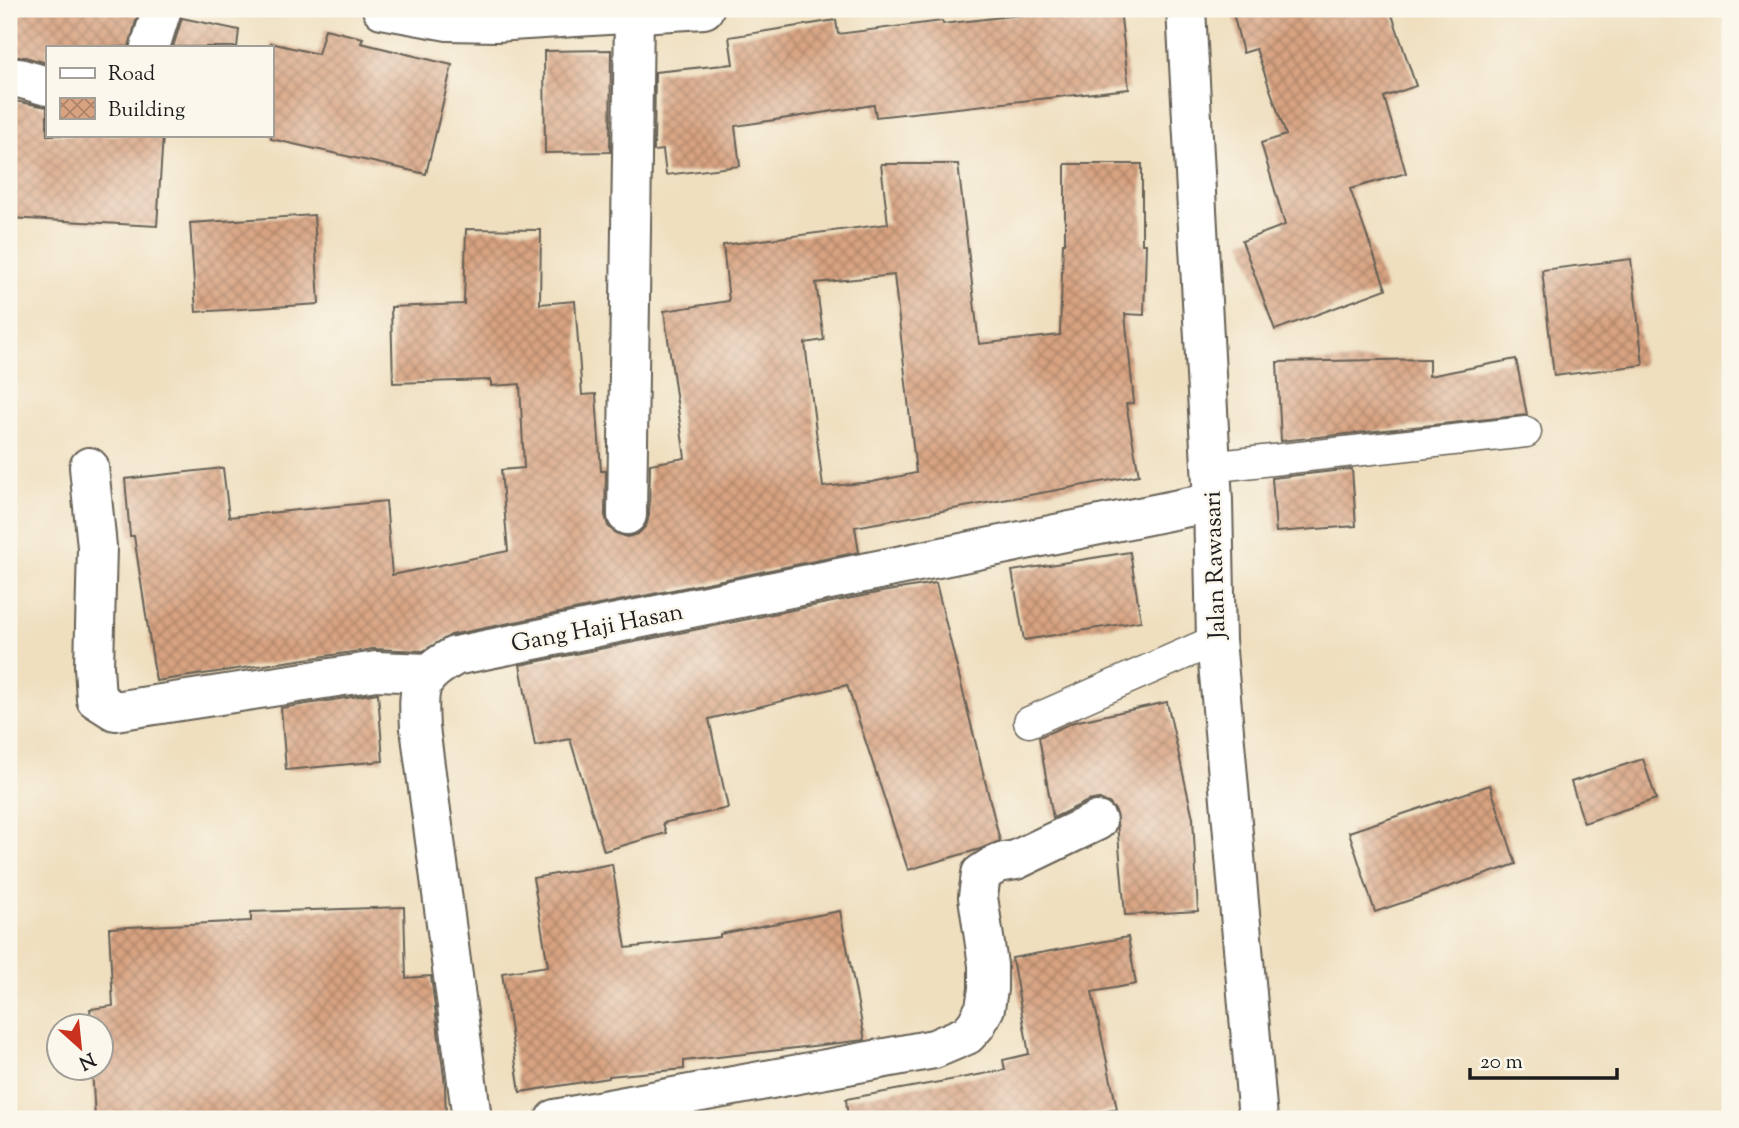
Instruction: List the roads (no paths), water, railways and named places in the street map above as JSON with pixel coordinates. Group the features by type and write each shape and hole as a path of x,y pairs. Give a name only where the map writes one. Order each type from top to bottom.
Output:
{"street":[{"path":"150,46 162,9"},
{"path":"382,9 448,21 495,22 704,9"},
{"name":"Jalan Rawasari","path":"1186,9 1211,484 1216,640 1258,1119"},
{"path":"627,515 634,14"},
{"path":"9,79 19,78 46,86"},
{"path":"89,467 97,547 94,666 96,699 115,711 376,671 429,673"},
{"name":"Gang Haji Hasan","path":"429,673 434,667 455,656 1211,484"},
{"path":"429,673 422,681 419,700 420,728 472,1119"},
{"path":"555,1119 933,1049 967,1035 985,1008 988,989 988,965 978,897 981,874 998,863 1016,860 1097,821"}],"lane":[{"path":"1211,484 1526,432"},
{"path":"1030,722 1216,640"}]}
